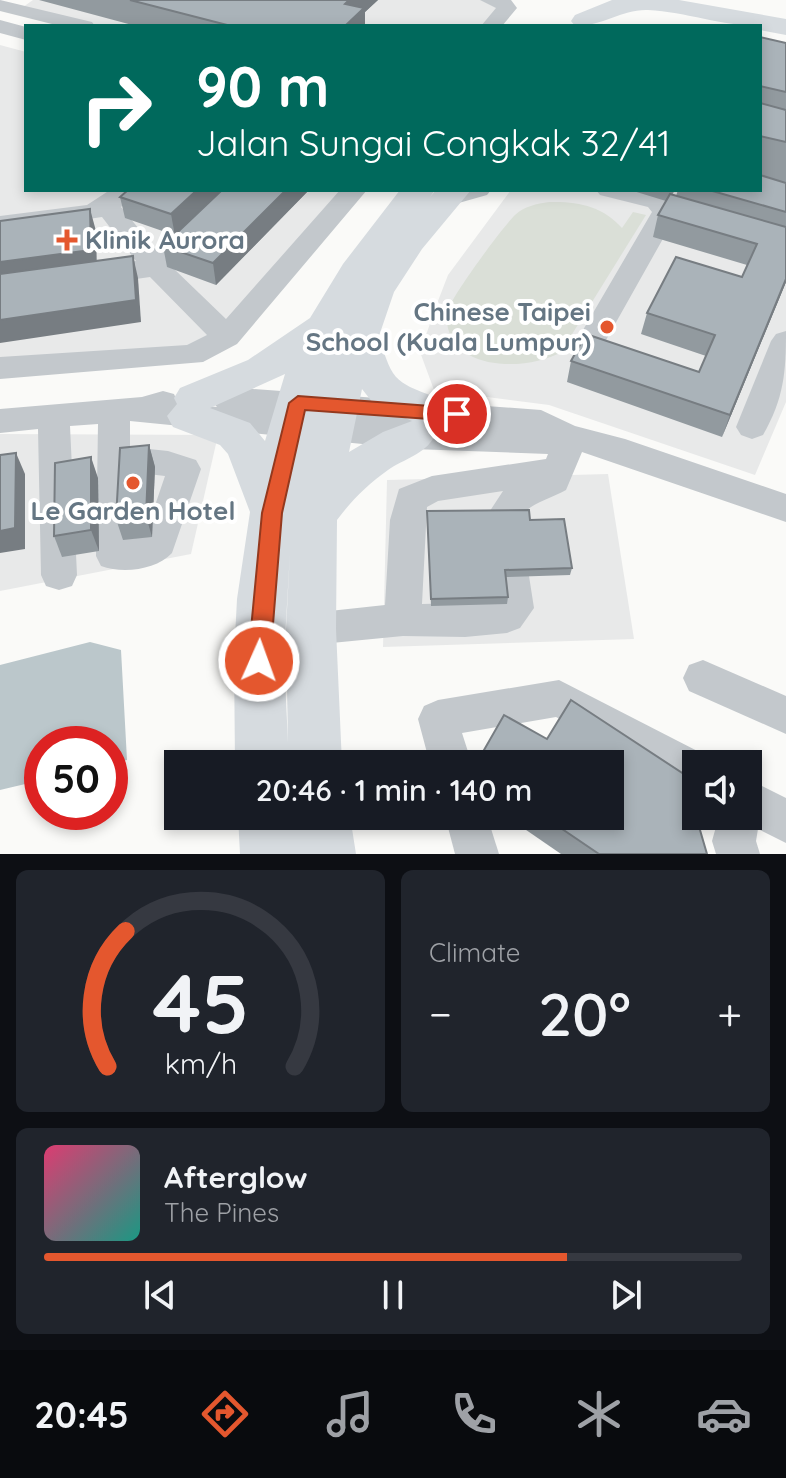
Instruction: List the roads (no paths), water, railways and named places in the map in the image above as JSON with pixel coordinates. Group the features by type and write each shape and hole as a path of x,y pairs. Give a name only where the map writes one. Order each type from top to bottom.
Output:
{"main road":[{"path":"571,16 603,0"},
{"path":"664,0 786,26"},
{"path":"709,0 786,15"},
{"path":"571,16 646,2 786,26"},
{"path":"191,407 342,330 376,292 439,192"},
{"path":"261,750 259,632 293,515 315,416 342,330"},
{"path":"293,515 421,424 377,384 342,330"},
{"path":"191,407 235,434 293,515 311,629 315,750"},
{"path":"267,830 269,854"},
{"path":"324,830 327,854"}],"street":[{"path":"490,0 507,8 493,24"},
{"path":"16,4 79,24"},
{"path":"0,26 24,33"},
{"path":"0,39 24,45"},
{"path":"62,280 156,267 237,192"},
{"path":"0,368 192,355 227,337 352,192"},
{"path":"591,342 665,212 664,206 657,202 617,192"},
{"path":"0,224 67,216 116,198 156,267 227,337"},
{"path":"752,427 786,341"},
{"path":"0,421 128,409 191,407 421,424 541,422 573,438 613,448 786,508"},
{"path":"114,457 128,409"},
{"path":"54,415 59,575"},
{"path":"421,424 538,444 573,438"},
{"path":"503,517 516,499 553,483 573,438"},
{"path":"403,620 407,520 411,499 432,489 557,470"},
{"path":"311,629 403,620 465,621 507,617 515,608 511,576"},
{"path":"703,678 786,715"},
{"path":"447,750 438,719 559,698 682,764"},
{"path":"762,811 786,821"},
{"path":"470,830 477,854"},
{"path":"738,830 734,841 738,854"}],"place":[{"name":"Klinik Aurora","path":"67,240"},
{"name":"Chinese Taipei School (Kuala Lumpur)","path":"607,327"},
{"name":"Le Garden Hotel","path":"133,483"}]}
